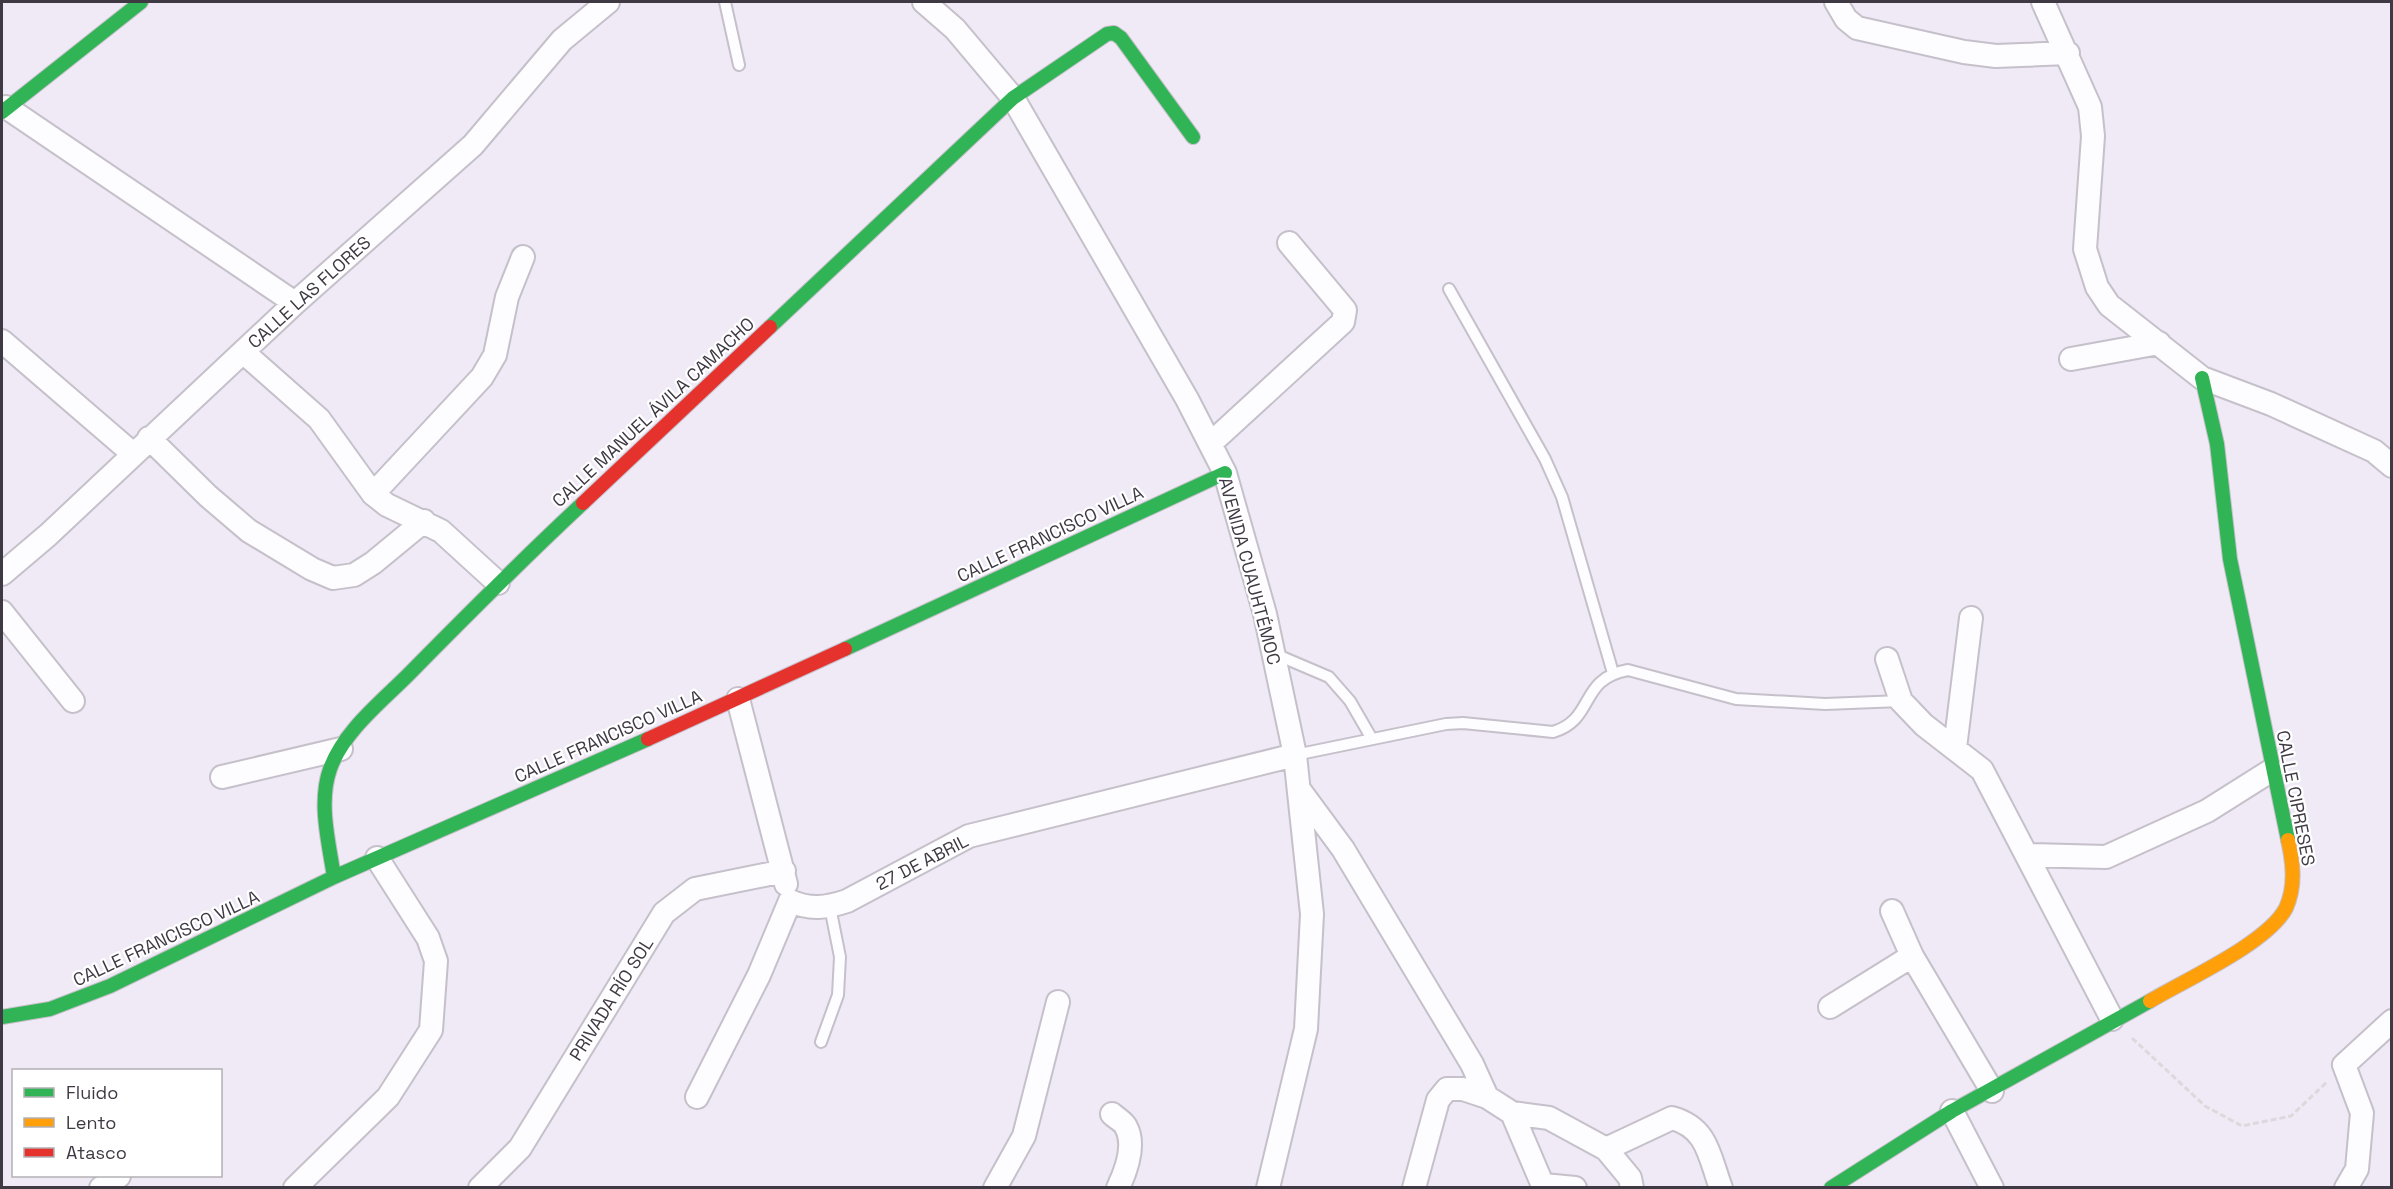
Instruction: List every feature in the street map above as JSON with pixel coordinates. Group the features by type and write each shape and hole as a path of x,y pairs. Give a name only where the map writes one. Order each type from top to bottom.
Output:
{"street":[{"path":"141,2 4,110 295,303"},
{"name":"CALLE LAS FLORES","path":"2,574 48,535 132,453 295,303 473,145 562,40 608,2"},
{"name":"AVENIDA CUAUHTÉMOC","path":"924,2 955,29 1013,98 1187,399 1225,473 1274,653 1295,755 1312,914 1306,1029 1268,1188"},
{"path":"1836,2 1846,19 1857,28 1964,52 1996,56 2068,53"},
{"path":"2043,2 2068,53 2090,107 2093,136 2085,249 2089,268 2097,287 2109,305 2202,378 2271,404 2374,451 2391,466"},
{"name":"CALLE MANUEL ÁVILA CAMACHO","path":"334,877 324,801 328,773 341,748 360,724 498,583 1013,98 1107,34 1113,33 1121,38 1193,137"},
{"path":"1210,444 1343,322 1345,310 1289,243"},
{"path":"373,494 482,377 495,355 507,297 523,257"},
{"path":"2,340 132,453"},
{"path":"2071,359 2159,343"},
{"path":"243,351 319,419 373,494 387,505 424,521 456,542 498,583"},
{"name":"CALLE CIPRESES","path":"1832,1188 1952,1111 1992,1091 2112,1019 2254,940 2280,919 2288,908 2293,864 2230,559 2217,444 2202,378"},
{"path":"149,438 208,496 249,531 312,569 333,578 354,575 373,563 424,521"},
{"name":"CALLE FRANCISCO VILLA","path":"2,1017 50,1009 80,999 334,877 738,699 1225,473"},
{"path":"2,612 73,701"},
{"path":"1955,748 1971,618"},
{"path":"1887,659 1901,701 1924,725 1982,770 2112,1019"},
{"path":"697,1097 759,975 790,901 738,699"},
{"path":"222,777 341,748"},
{"name":"27 DE ABRIL","path":"790,901 807,908 830,907 847,901 969,836 1295,755"},
{"path":"2027,855 2106,857 2207,811 2272,770"},
{"path":"1300,790 1343,849 1472,1064 1487,1097"},
{"path":"295,1188 388,1097 431,1030 436,961 428,938 377,858"},
{"name":"PRIVADA RÍO SOL","path":"480,1188 520,1148 664,913 695,889 784,871"},
{"path":"1893,911 1912,956 1992,1091"},
{"path":"1830,1007 1912,956"},
{"path":"995,1188 1024,1136 1059,1002"},
{"path":"2346,1188 2356,1169 2362,1113 2344,1065 2391,1021"},
{"path":"1414,1188 1438,1100 1447,1089 1463,1089 1487,1097 1512,1113 1549,1118 1606,1149 1630,1178 1632,1188"},
{"path":"1952,1111 1992,1188"},
{"path":"1512,1113 1544,1186 1575,1188"},
{"path":"1112,1114 1126,1125 1130,1140 1126,1169 1118,1188"},
{"path":"1606,1149 1672,1118 1686,1122 1701,1133 1721,1188"},
{"path":"102,1188 118,1177"}],"lane":[{"path":"725,2 739,65"},
{"path":"1449,289 1545,459 1562,497 1613,673"},
{"path":"1274,653 1329,677 1350,700 1372,739"},
{"path":"1295,755 1404,730 1463,723 1552,732 1566,728 1581,714 1593,688 1613,673 1628,670 1736,699 1825,704 1901,701"},
{"path":"821,1042 838,994 840,957 830,907"}],"path":[{"path":"2112,1019 2205,1106 2242,1126 2291,1116 2344,1065"}],"traffic: fast":[{"path":"2,112 141,2"},
{"path":"770,327 1013,98 1107,34 1114,33 1121,38 1193,137"},
{"path":"2202,378 2217,444 2230,559 2288,840"},
{"path":"845,649 1225,473"},
{"path":"334,877 326,823 325,795 330,769 344,742 375,707 583,503"},
{"path":"2,1017 50,1009 110,986 334,877 648,739"},
{"path":"1831,1188 1952,1111 2150,1001"}],"traffic: slow":[{"path":"2150,1001 2224,960 2262,934 2276,921 2286,908 2291,891 2292,865 2288,840"}],"traffic: jam":[{"path":"583,503 770,327"},
{"path":"648,739 845,649"}]}
